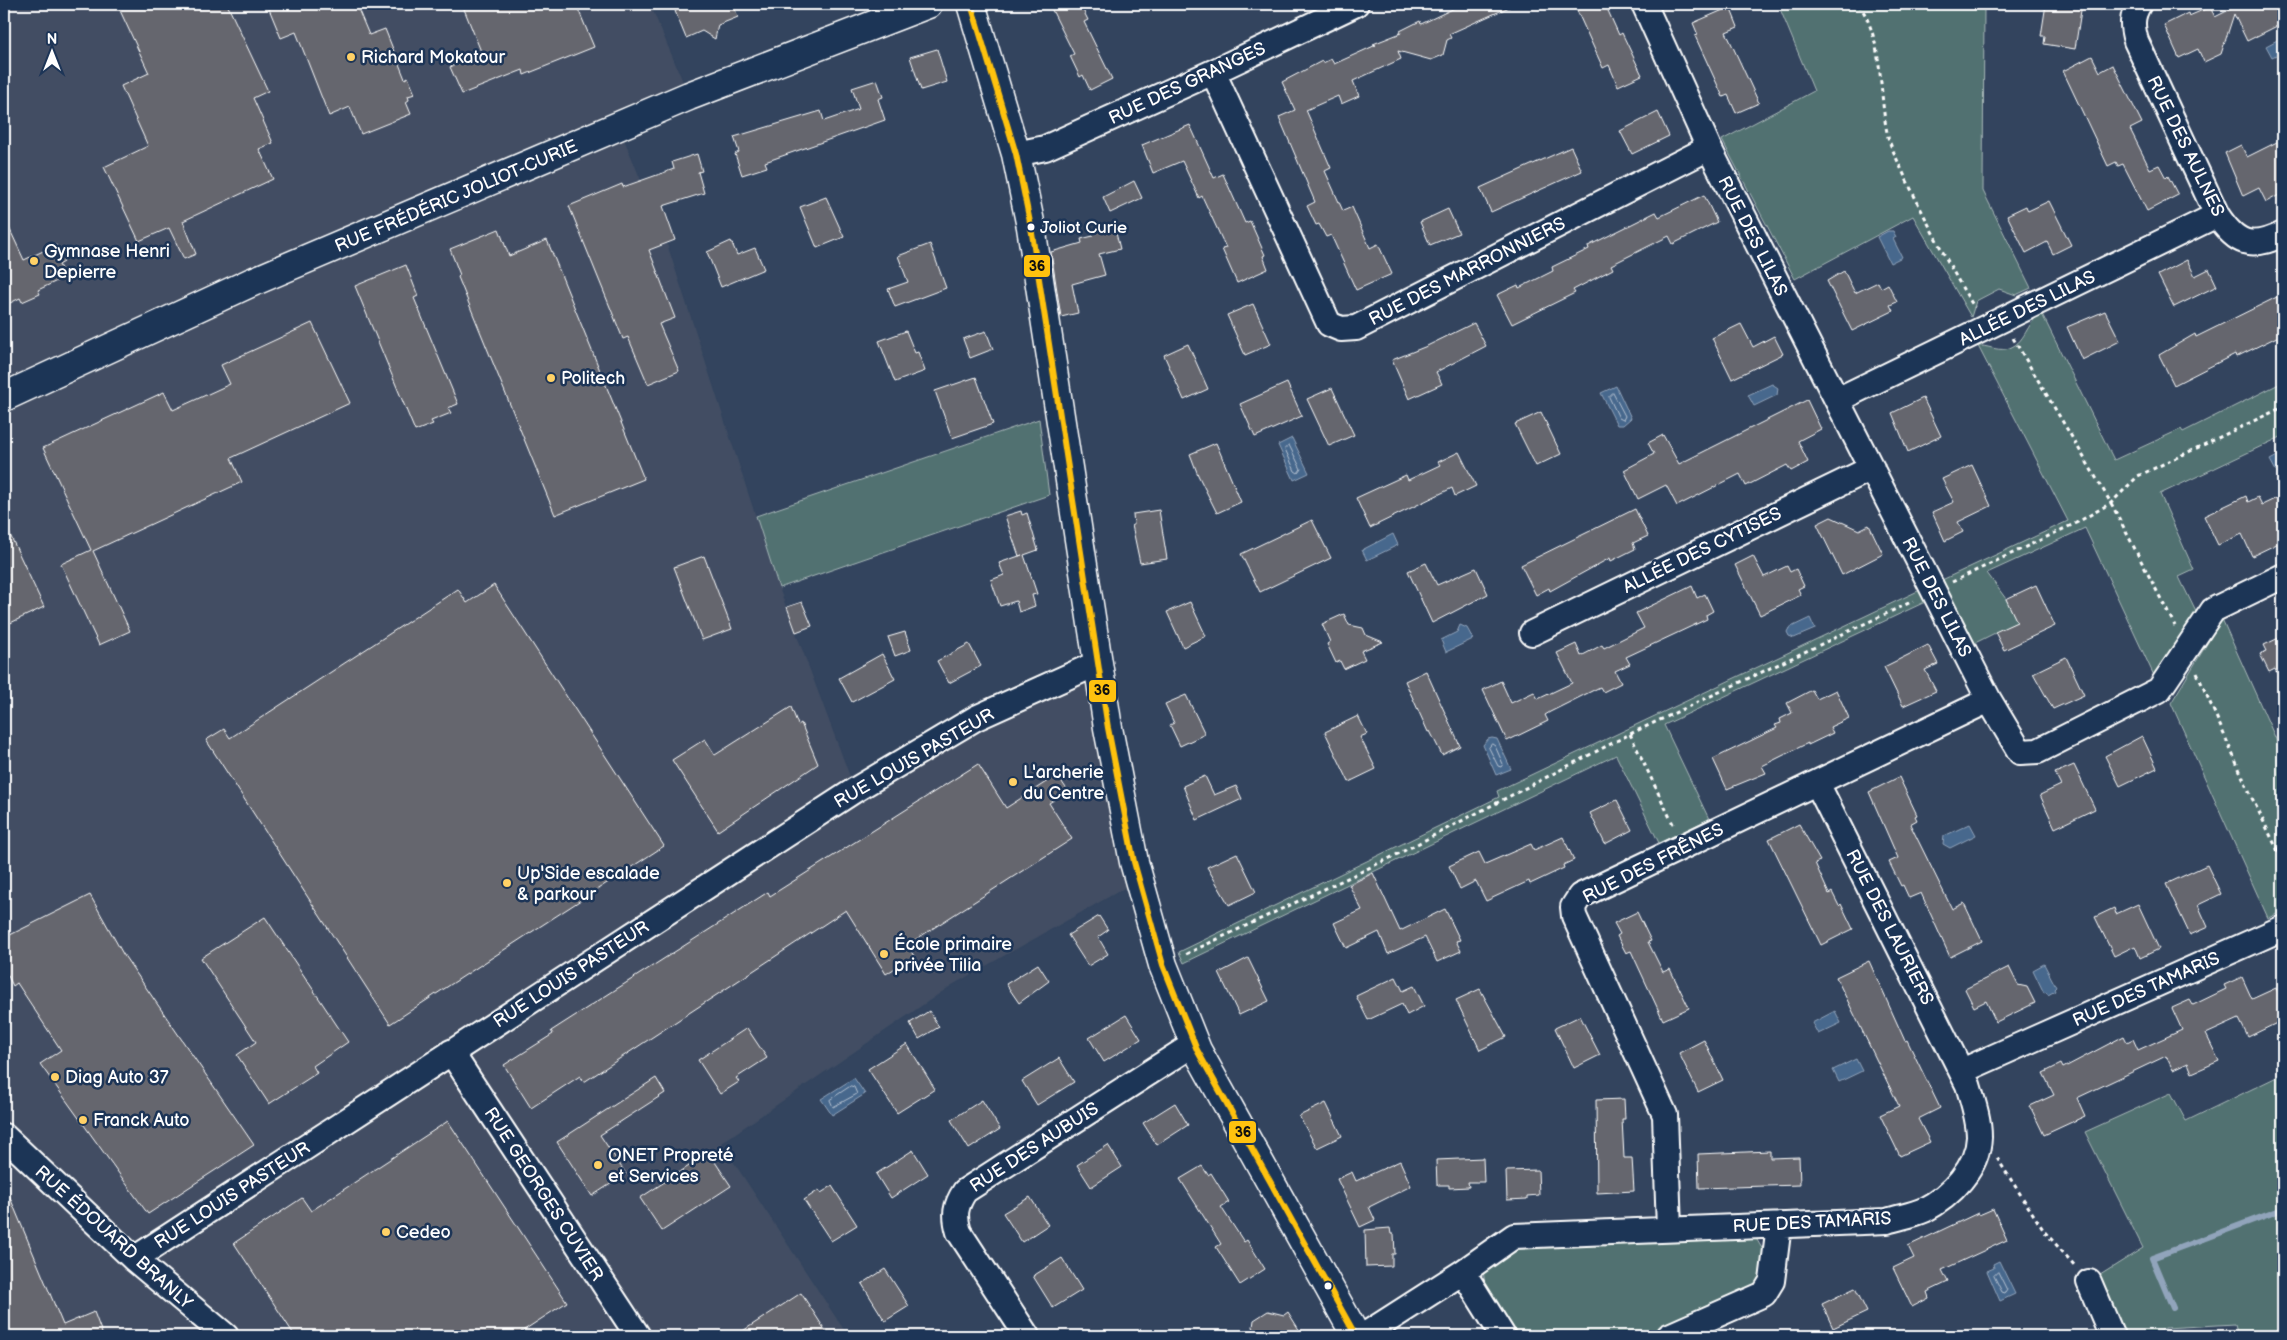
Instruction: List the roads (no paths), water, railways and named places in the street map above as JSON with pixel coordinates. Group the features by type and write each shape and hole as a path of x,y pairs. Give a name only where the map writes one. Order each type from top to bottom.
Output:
{"main road":[{"path":"971,4 1016,154 1035,250 1098,663 1134,862 1162,965 1194,1044 1356,1336"},
{"name":"RUE FRÉDÉRIC JOLIOT-CURIE","path":"4,397 250,283 662,108 921,6"}],"street":[{"name":"RUE DES GRANGES","path":"1016,154 1045,148 1213,72 1356,4"},
{"path":"1644,4 1709,148"},
{"name":"RUE DES AULNES","path":"2139,4 2133,14 2132,27 2136,41 2217,215 2226,228 2237,238 2250,244 2262,243 2283,234"},
{"name":"RUE DES MARRONNIERS","path":"1213,72 1328,324 1341,329 1356,328 1709,148"},
{"name":"RUE DES LILAS","path":"1709,148 1990,700 2020,752 2038,751 2159,690 2213,610 2283,576"},
{"name":"ALLÉE DES LILAS","path":"1837,400 2217,215"},
{"name":"ALLÉE DES CYTISES","path":"1532,633 1872,468"},
{"name":"RUE LOUIS PASTEUR","path":"134,1259 880,776 976,718 1098,663"},
{"name":"RUE DES FRÊNES","path":"1669,1229 1665,1115 1574,916 1573,907 1580,896 1990,700"},
{"name":"RUE DES LAURIERS","path":"1817,783 1962,1071"},
{"name":"RUE DES TAMARIS","path":"1363,1336 1464,1272 1514,1236 1887,1221 1924,1210 1954,1188 1967,1173 1976,1157 1979,1137 1977,1115 1962,1071 2283,928"},
{"name":"RUE DES AUBUIS","path":"1027,1336 959,1232 954,1216 956,1204 965,1191 1194,1044"},
{"name":"RUE GEORGES CUVIER","path":"451,1052 638,1336"},
{"name":"RUE ÉDOUARD BRANLY","path":"4,1136 134,1259 226,1336"},
{"path":"1669,1336 1764,1294 1772,1281 1779,1225"},
{"path":"1464,1272 1503,1336"},
{"path":"2090,1282 2112,1336"}],"water":[{"path":"2283,37 2283,52 2272,57 2266,46"},
{"path":"1888,231 1893,231 1896,237 1893,239 1902,257 1890,263 1877,237"},
{"path":"1772,384 1778,388 1777,395 1754,406 1748,395"},
{"path":"1616,386 1631,418 1623,425 1617,425 1601,393"},
{"path":"1292,438 1309,473 1294,480 1278,445"},
{"path":"2283,453 2283,467 2276,471 2270,460"},
{"path":"1393,534 1398,545 1367,560 1362,550"},
{"path":"1810,618 1815,629 1794,638 1789,636 1787,632 1789,628"},
{"path":"1460,625 1467,628 1473,639 1446,652 1441,640 1457,632"},
{"path":"1488,739 1497,739 1511,769 1496,775 1483,745"},
{"path":"1970,824 1976,835 1950,848 1943,844 1944,836"},
{"path":"2044,964 2056,987 2055,991 2048,995 2046,992 2044,993 2033,970"},
{"path":"1835,1011 1841,1023 1818,1034 1812,1023"},
{"path":"1856,1059 1862,1071 1839,1082 1833,1070"},
{"path":"854,1078 865,1094 832,1115 821,1099"},
{"path":"1999,1261 2015,1294 2000,1301 1987,1271 1994,1268 1993,1264"}],"waterway":[{"path":"2173,1308 2152,1258 2283,1209"}],"place":[{"name":"Richard Mokatour","path":"351,57"},
{"name":"Joliot Curie","path":"1031,227"},
{"name":"Gymnase Henri Depierre","path":"34,261"},
{"name":"Politech","path":"551,378"},
{"name":"L'archerie du Centre","path":"1013,782"},
{"name":"Up'Side escalade & parkour","path":"507,883"},
{"name":"École primaire privée Tilia","path":"884,954"},
{"name":"Diag Auto 37","path":"55,1077"},
{"name":"Franck Auto","path":"83,1120"},
{"name":"ONET Propreté et Services","path":"598,1165"},
{"name":"Cedeo","path":"386,1232"}]}
